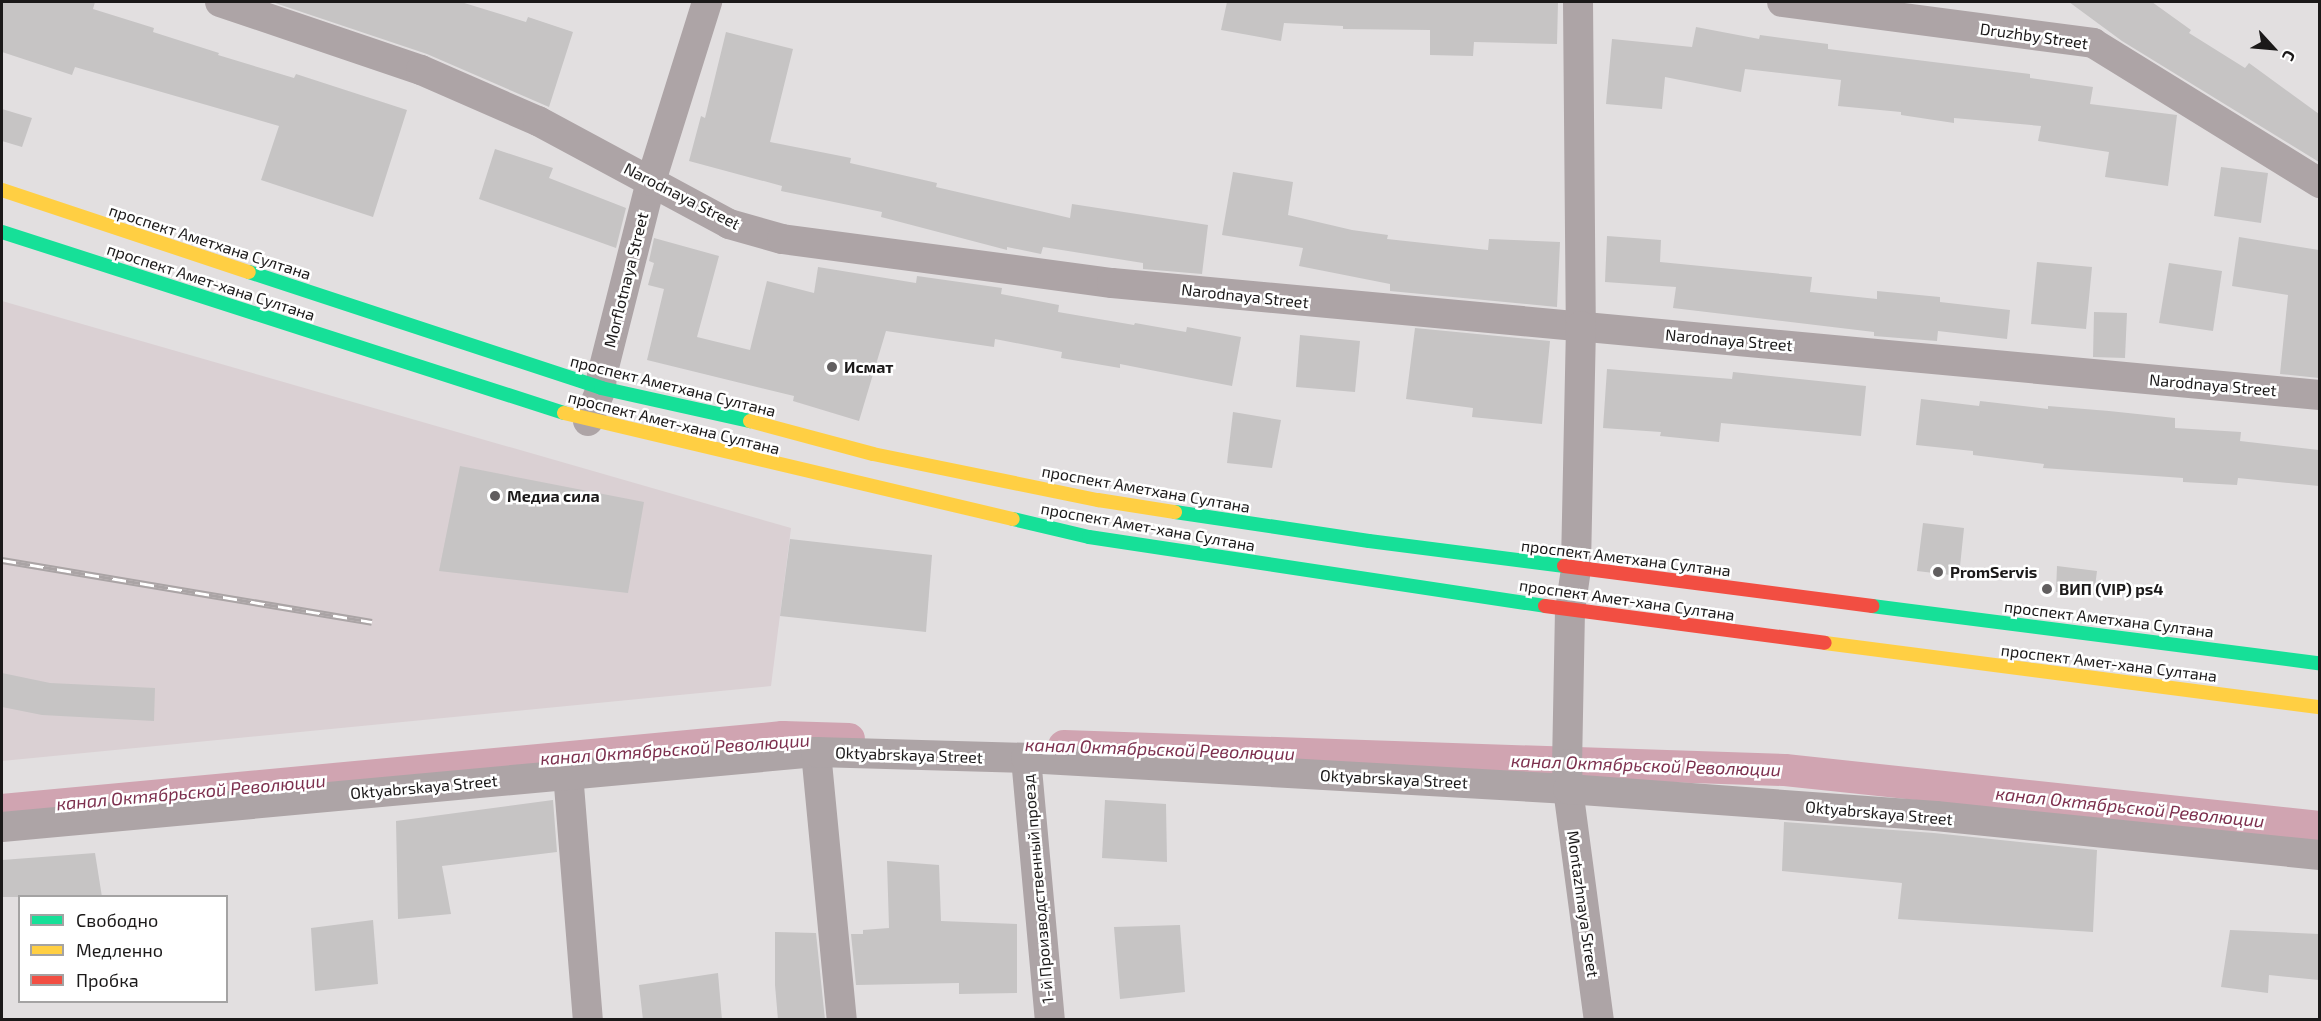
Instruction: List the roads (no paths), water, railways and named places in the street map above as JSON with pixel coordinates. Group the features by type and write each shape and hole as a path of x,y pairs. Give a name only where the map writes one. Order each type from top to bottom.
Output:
{"main road":[{"name":"проспект Аметхана Султана","path":"2,190 601,388 734,417 873,454 1098,500 1369,541 1576,569 2319,663"},
{"name":"проспект Амет-хана Султана","path":"2,232 588,422 1089,537 1570,610 2319,707"}],"street":[{"name":"Narodnaya Street","path":"220,2 421,70 538,121 729,224 782,239 1112,283 2319,395"},
{"name":"Morflotnaya Street","path":"588,422 601,388 602,375 651,182 707,2"},
{"name":"Montazhnaya Street","path":"1578,2 1581,326 1576,569 1570,610 1568,679 1568,776 1599,1020"},
{"name":"Druzhby Street","path":"1782,2 2093,43 2319,183"},
{"name":"Oktyabrskaya Street","path":"2,827 568,773 816,752 1568,776 2319,855"},
{"path":"816,752 842,1020"},
{"name":"1-й Производственный проезд","path":"1026,758 1050,1020"},
{"path":"568,773 588,1020"}],"waterway":[{"name":"канал Октябрьской Революции","path":"2,810 783,737 849,739"},
{"name":"канал Октябрьской Революции","path":"1064,746 1785,770 2320,827"}],"railway":[{"path":"2,560 372,622"}],"place":[{"name":"Исмат","path":"832,367"},
{"name":"Медиа сила","path":"495,496"},
{"name":"PromServis","path":"1938,572"},
{"name":"ВИП (VIP) ps4","path":"2047,589"}]}
